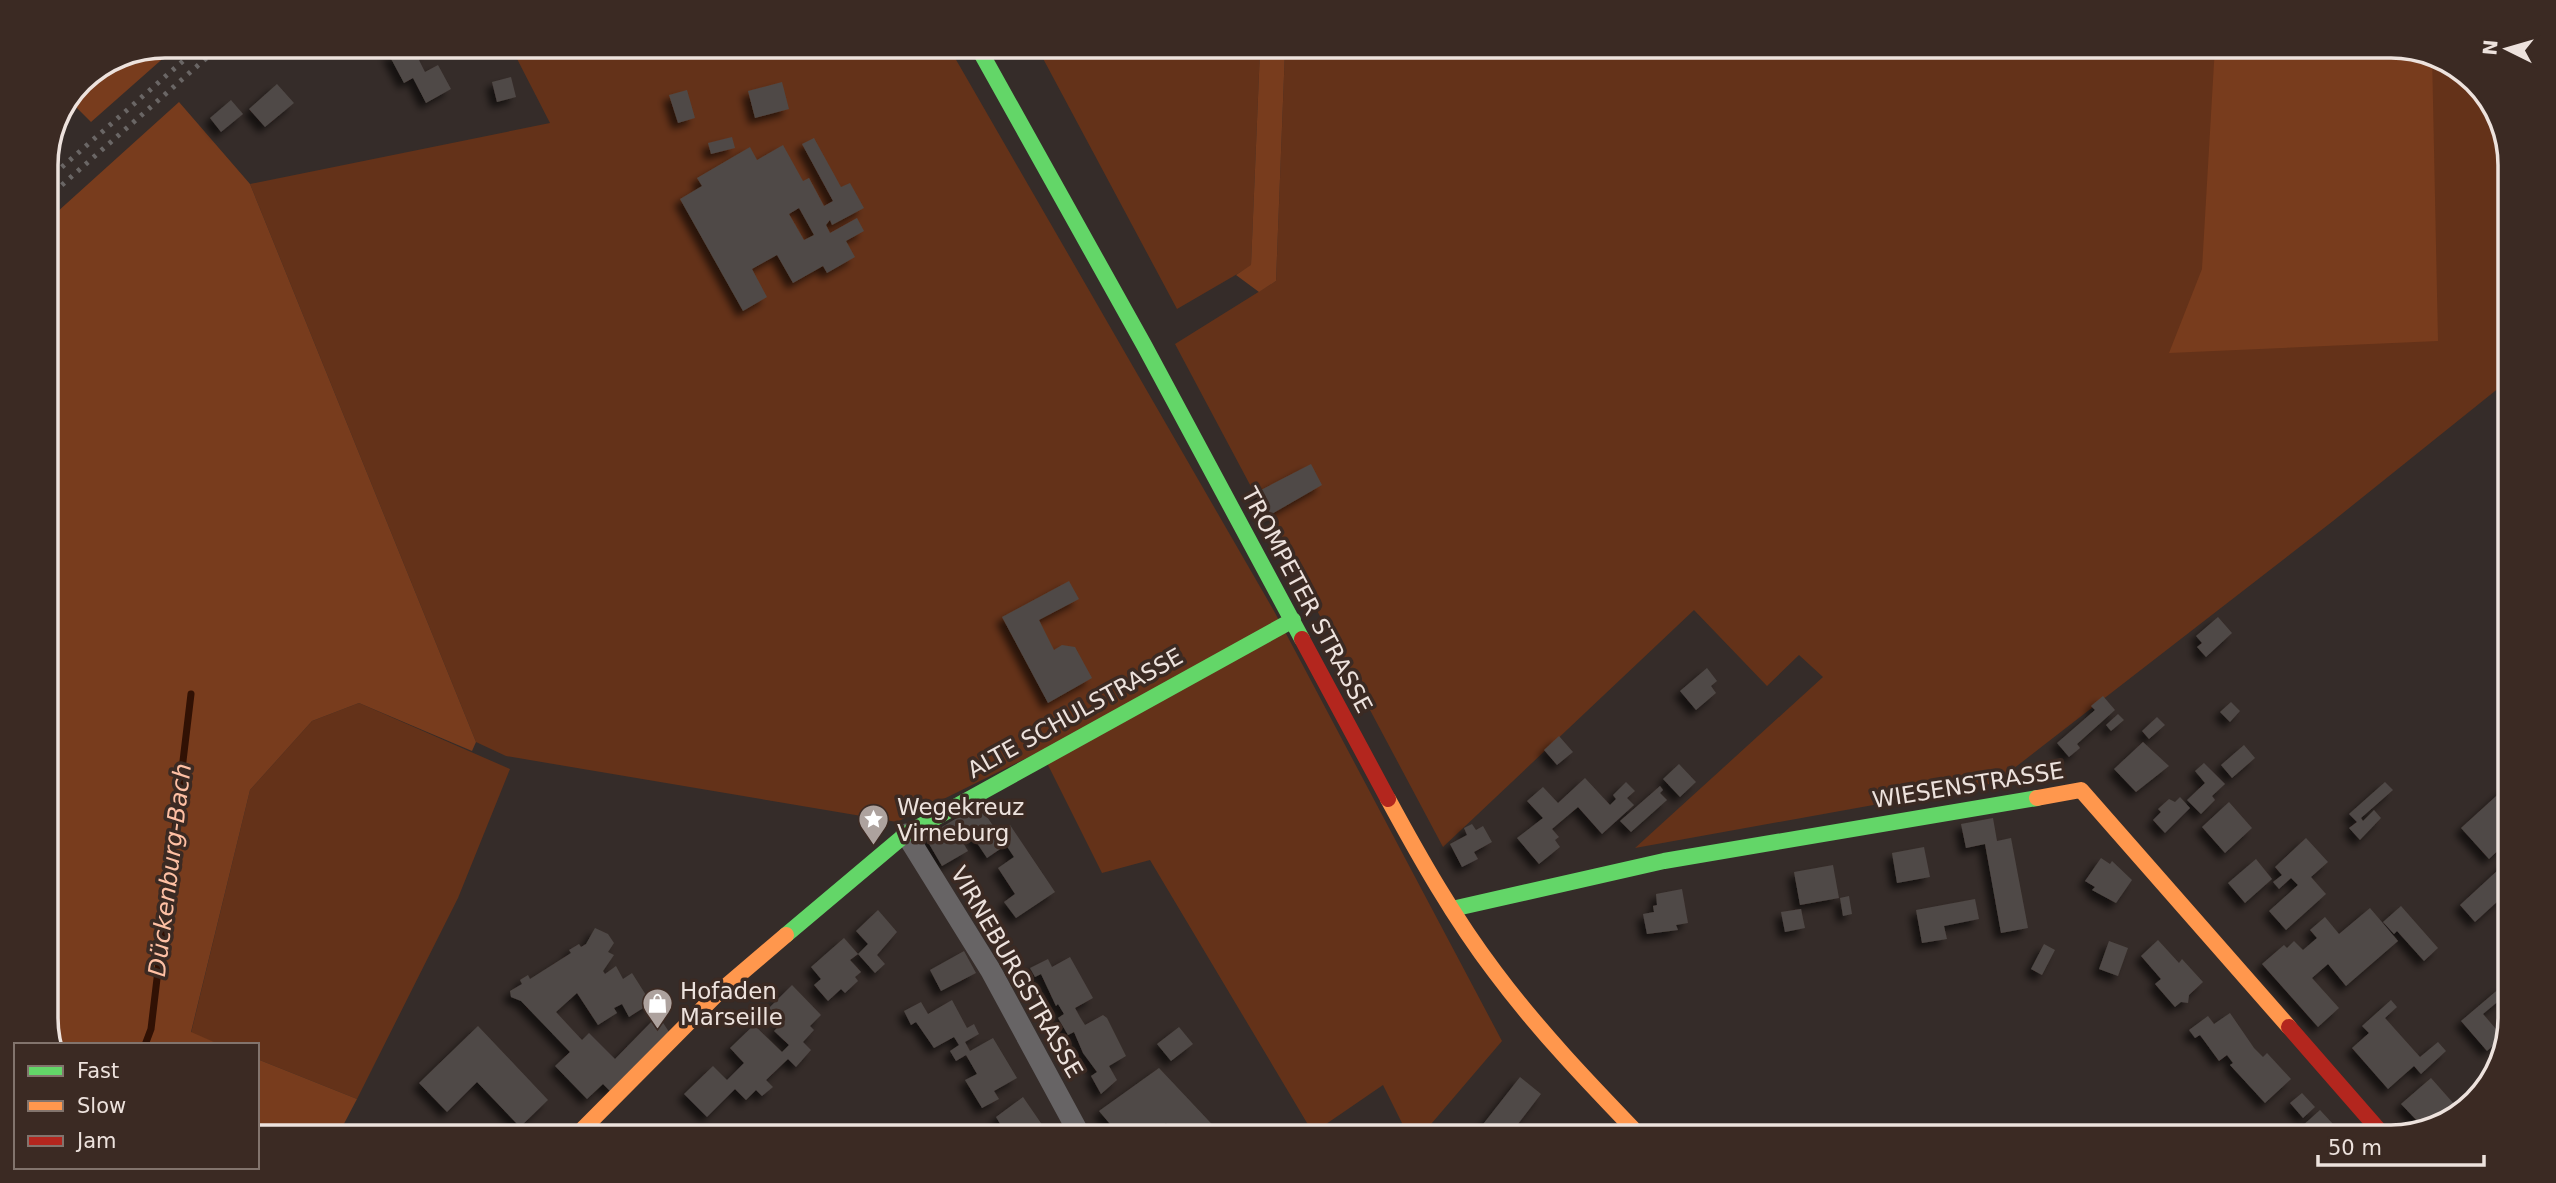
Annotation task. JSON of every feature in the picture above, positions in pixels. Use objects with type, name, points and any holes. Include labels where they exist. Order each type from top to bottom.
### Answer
[{"type":"street","name":"TROMPETER STRASSE","points":[[984,58],[1293,620],[1405,830],[1452,909],[1496,974],[1560,1053],[1629,1125]]},
{"type":"street","name":"ALTE SCHULSTRASSE","points":[[588,1125],[718,993],[906,834],[1293,620]]},
{"type":"street","name":"WIESENSTRASSE","points":[[1452,909],[1664,861],[2081,790],[2374,1125]]},
{"type":"street","name":"VIRNEBURGSTRASSE","points":[[906,834],[991,971],[1074,1125]]},
{"type":"shaded area","points":[[163,58],[91,122],[76,107],[94,84],[130,63]]},
{"type":"shaded area","points":[[517,58],[955,58],[1274,611],[1502,1041],[1430,1125],[1403,1125],[1383,1085],[1325,1125],[1308,1125],[1150,860],[1102,873],[1041,751],[897,822],[506,756],[476,742],[250,184],[550,123]]},
{"type":"shaded area","points":[[1043,58],[1260,58],[1251,266],[1177,309]]},
{"type":"shaded area","points":[[1260,58],[1285,58],[1276,281],[1259,292],[1236,275],[1251,265]]},
{"type":"shaded area","points":[[1285,58],[2392,58],[2432,66],[2445,72],[2467,89],[2484,111],[2496,144],[2498,389],[2333,521],[1995,783],[1635,848],[1823,677],[1799,655],[1767,686],[1694,610],[1443,847],[1175,344],[1276,281]]},
{"type":"shaded area","points":[[2214,58],[2392,58],[2432,66],[2438,341],[2169,353],[2202,269]]},
{"type":"shaded area","points":[[179,102],[250,184],[476,742],[472,751],[359,703],[312,721],[250,790],[191,1032],[216,1043],[61,1043],[60,1039],[58,211]]},
{"type":"shaded area","points":[[359,703],[510,769],[458,898],[357,1099],[259,1060],[259,1043],[216,1043],[191,1033],[250,790],[312,721]]},
{"type":"shaded area","points":[[259,1060],[357,1099],[343,1125],[259,1125]]},
{"type":"building","points":[[391,58],[421,58],[419,60],[425,72],[438,65],[451,89],[426,103],[413,78],[404,83]]},
{"type":"building","points":[[511,77],[516,97],[497,102],[492,82]]},
{"type":"building","points":[[782,82],[789,109],[755,118],[748,91]]},
{"type":"building","points":[[277,84],[294,103],[265,127],[249,109]]},
{"type":"building","points":[[687,90],[695,118],[678,123],[669,95]]},
{"type":"building","points":[[231,100],[243,114],[221,132],[210,118]]},
{"type":"building","points":[[732,137],[735,148],[711,154],[708,143]]},
{"type":"building","points":[[814,138],[841,187],[850,183],[864,208],[832,225],[830,220],[826,225],[830,233],[857,218],[864,231],[846,241],[855,257],[827,273],[823,266],[793,283],[777,255],[752,269],[767,297],[743,311],[680,199],[702,186],[697,178],[750,147],[757,160],[783,145],[803,181],[809,178],[824,206],[833,201],[802,144]],"holes":[[[799,208],[814,235],[804,240],[789,214]]]},
{"type":"building","points":[[1311,464],[1322,485],[1270,515],[1257,492]]},
{"type":"building","points":[[1069,581],[1079,599],[1039,620],[1054,650],[1062,645],[1075,647],[1092,678],[1048,703],[1002,617]]},
{"type":"building","points":[[2218,617],[2232,633],[2206,657],[2197,647],[2202,643],[2196,636]]},
{"type":"building","points":[[1707,668],[1717,681],[1711,686],[1716,693],[1696,710],[1680,691]]},
{"type":"building","points":[[2103,696],[2115,710],[2077,744],[2080,748],[2069,757],[2057,743],[2095,710],[2091,706]]},
{"type":"building","points":[[2231,702],[2240,711],[2230,722],[2220,712]]},
{"type":"building","points":[[2118,714],[2124,720],[2111,731],[2106,725]]},
{"type":"building","points":[[2157,717],[2165,725],[2149,739],[2142,731]]},
{"type":"building","points":[[1559,736],[1573,752],[1557,765],[1544,750]]},
{"type":"building","points":[[2143,742],[2169,766],[2136,792],[2114,769]]},
{"type":"building","points":[[2244,745],[2255,758],[2232,778],[2221,765]]},
{"type":"building","points":[[2204,763],[2225,784],[2212,796],[2215,800],[2201,814],[2187,800],[2205,783],[2195,771]]},
{"type":"building","points":[[1679,764],[1696,782],[1680,797],[1663,779]]},
{"type":"building","points":[[1585,778],[1610,805],[1616,799],[1613,795],[1626,782],[1635,791],[1627,798],[1634,805],[1602,834],[1578,807],[1552,829],[1559,837],[1555,840],[1560,847],[1539,864],[1517,838],[1543,818],[1527,801],[1543,787],[1558,803]]},
{"type":"building","points":[[2385,782],[2393,790],[2361,818],[2363,821],[2374,810],[2381,818],[2360,840],[2349,828],[2357,822],[2349,814]]},
{"type":"building","points":[[1660,786],[1663,790],[1660,793],[1667,800],[1631,832],[1620,821]]},
{"type":"building","points":[[2498,794],[2498,850],[2489,859],[2461,828]]},
{"type":"building","points":[[2180,797],[2190,808],[2165,833],[2153,820],[2161,812],[2158,809],[2169,799],[2175,802]]},
{"type":"building","points":[[2229,802],[2252,828],[2225,853],[2202,827]]},
{"type":"building","points":[[979,805],[998,833],[1010,825],[1055,892],[1016,918],[1004,902],[1015,894],[998,868],[1014,857],[1006,845],[987,858],[967,828],[957,833],[968,851],[942,866],[925,837]]},
{"type":"building","points":[[1993,818],[1997,841],[2011,838],[2028,928],[2001,933],[1985,844],[1966,848],[1961,824]]},
{"type":"building","points":[[1472,824],[1476,830],[1483,826],[1492,842],[1474,852],[1478,859],[1462,867],[1450,844],[1467,835],[1464,828]]},
{"type":"building","points":[[2306,838],[2328,862],[2311,877],[2326,894],[2286,930],[2269,911],[2298,885],[2291,878],[2279,889],[2273,882],[2282,875],[2275,867]]},
{"type":"building","points":[[1924,847],[1930,877],[1897,883],[1892,853]]},
{"type":"building","points":[[2101,858],[2110,864],[2112,861],[2132,880],[2116,903],[2092,890],[2095,887],[2085,881]]},
{"type":"building","points":[[2256,859],[2272,879],[2245,903],[2228,883]]},
{"type":"building","points":[[1833,865],[1839,898],[1800,905],[1794,872]]},
{"type":"building","points":[[2498,870],[2498,901],[2475,922],[2460,905]]},
{"type":"building","points":[[1682,889],[1688,923],[1676,925],[1678,930],[1647,934],[1643,914],[1654,912],[1653,906],[1657,905],[1656,894]]},
{"type":"building","points":[[1849,896],[1852,914],[1843,916],[1840,898]]},
{"type":"building","points":[[1975,899],[1979,919],[1944,926],[1947,939],[1922,943],[1916,910]]},
{"type":"building","points":[[2401,906],[2438,948],[2424,961],[2397,931],[2394,934],[2383,922]]},
{"type":"building","points":[[2370,908],[2398,941],[2346,986],[2328,964],[2312,978],[2339,1008],[2318,1027],[2262,964],[2284,945],[2287,948],[2294,941],[2303,950],[2317,938],[2310,930],[2325,917],[2339,934]]},
{"type":"building","points":[[1801,909],[1805,928],[1785,932],[1781,912]]},
{"type":"building","points":[[878,910],[897,932],[877,955],[885,964],[875,973],[858,954],[868,944],[856,931]]},
{"type":"building","points":[[595,928],[608,934],[614,943],[608,952],[614,955],[603,971],[605,974],[616,966],[623,979],[632,973],[651,1003],[629,1017],[622,1004],[614,1008],[617,1013],[598,1025],[577,993],[556,1012],[582,1040],[589,1033],[615,1059],[658,1015],[669,1032],[610,1091],[603,1084],[587,1099],[555,1066],[570,1052],[521,1001],[511,997],[510,991],[522,984],[520,980],[528,975],[530,979],[571,953],[569,950],[579,944],[581,947],[586,944]]},
{"type":"building","points":[[844,938],[858,954],[850,960],[861,972],[855,977],[858,981],[845,993],[841,989],[828,1001],[814,985],[821,979],[811,967]]},
{"type":"building","points":[[2158,940],[2179,963],[2182,959],[2203,982],[2189,995],[2188,1003],[2181,1002],[2175,1007],[2155,984],[2161,979],[2141,956]]},
{"type":"building","points":[[2109,941],[2128,948],[2118,976],[2099,969]]},
{"type":"building","points":[[2044,944],[2055,950],[2042,975],[2031,969]]},
{"type":"building","points":[[964,951],[976,973],[941,991],[930,970]]},
{"type":"building","points":[[1070,957],[1093,998],[1075,1008],[1080,1017],[1085,1025],[1103,1015],[1107,1018],[1126,1056],[1109,1066],[1117,1080],[1101,1094],[1091,1076],[1097,1072],[1083,1053],[1074,1032],[1068,1035],[1058,1018],[1064,1014],[1058,1004],[1056,1006],[1041,974],[1035,977],[1030,968],[1048,959],[1052,967]]},
{"type":"building","points":[[792,985],[821,1015],[810,1026],[814,1030],[803,1042],[811,1050],[796,1067],[788,1059],[766,1080],[773,1087],[762,1096],[756,1090],[746,1100],[735,1089],[707,1117],[684,1094],[713,1066],[727,1080],[744,1063],[730,1048],[754,1025],[782,1052],[789,1045],[774,1031],[783,1022],[769,1008]]},
{"type":"building","points":[[2498,990],[2498,1002],[2483,1014],[2497,1030],[2494,1045],[2487,1051],[2461,1021]]},
{"type":"building","points":[[952,1000],[967,1028],[974,1024],[979,1034],[965,1042],[970,1051],[993,1038],[1017,1078],[994,1091],[999,1099],[982,1108],[965,1080],[977,1074],[966,1055],[956,1061],[950,1051],[959,1045],[954,1037],[934,1048],[916,1022],[911,1025],[904,1011],[921,1002],[928,1014]]},
{"type":"building","points":[[2391,1000],[2397,1007],[2385,1018],[2420,1057],[2438,1042],[2446,1051],[2421,1074],[2414,1066],[2388,1089],[2352,1048],[2369,1033],[2362,1026]]},
{"type":"building","points":[[2230,1013],[2254,1048],[2263,1057],[2267,1053],[2291,1079],[2265,1103],[2230,1065],[2233,1063],[2227,1055],[2219,1061],[2200,1035],[2195,1038],[2189,1030],[2208,1016],[2214,1024]]},
{"type":"building","points":[[478,1026],[548,1100],[522,1125],[518,1125],[477,1082],[447,1112],[419,1083]]},
{"type":"building","points":[[1179,1027],[1193,1044],[1171,1061],[1157,1044]]},
{"type":"building","points":[[1159,1068],[1213,1125],[1109,1125],[1099,1111]]},
{"type":"building","points":[[1520,1077],[1541,1094],[1517,1125],[1482,1125]]},
{"type":"building","points":[[2431,1078],[2454,1104],[2418,1122],[2401,1104]]},
{"type":"building","points":[[2302,1093],[2315,1107],[2303,1118],[2290,1103]]},
{"type":"building","points":[[1023,1097],[1042,1125],[1001,1125],[996,1117]]},
{"type":"building","points":[[2320,1110],[2334,1125],[2303,1125]]},
{"type":"waterway","name":"Dückenburg-Bach","points":[[146,1043],[151,1029],[191,694]]},
{"type":"railway","points":[[58,170],[186,58]]},
{"type":"railway","points":[[58,188],[206,58]]},
{"type":"traffic: fast","points":[[984,58],[1144,345],[1302,639]]},
{"type":"traffic: fast","points":[[786,935],[906,834],[1293,620]]},
{"type":"traffic: fast","points":[[1452,909],[1664,861],[2037,798]]},
{"type":"traffic: slow","points":[[2037,798],[2081,790],[2289,1027]]},
{"type":"traffic: slow","points":[[1388,799],[1438,887],[1495,972],[1547,1036],[1630,1125]]},
{"type":"traffic: slow","points":[[587,1125],[718,993],[786,935]]},
{"type":"traffic: jam","points":[[1302,639],[1388,799]]},
{"type":"traffic: jam","points":[[2289,1027],[2375,1125]]},
{"type":"place","name":"Wegekreuz Virneburg","points":[[874,847]]},
{"type":"place","name":"Hofaden Marseille","points":[[657,1031]]}]
